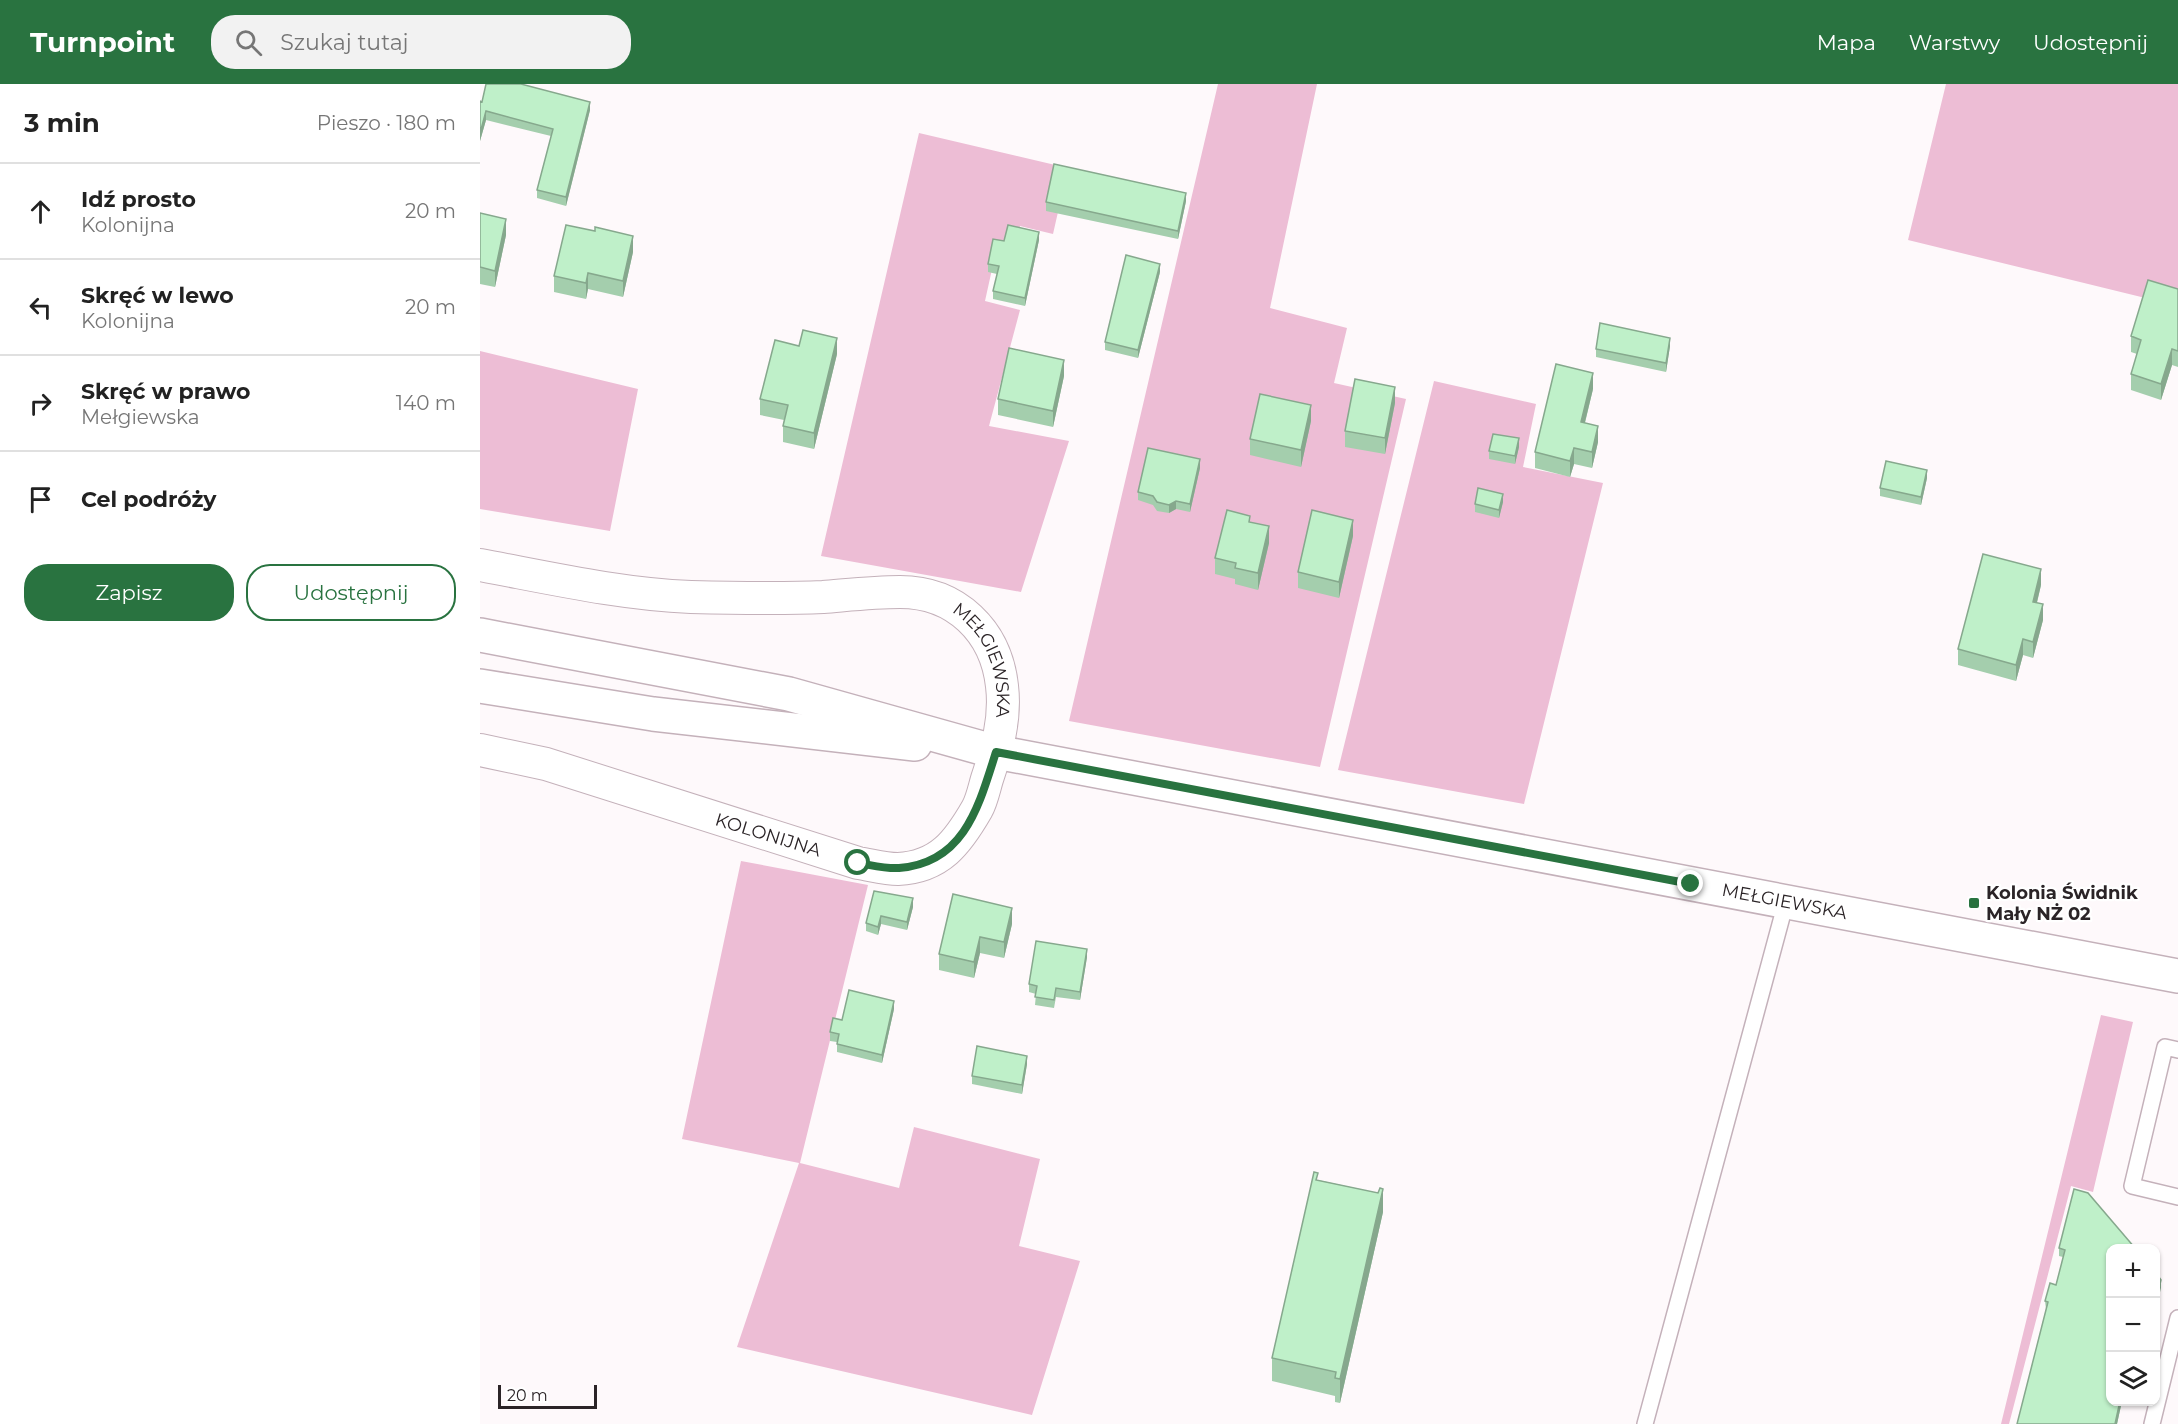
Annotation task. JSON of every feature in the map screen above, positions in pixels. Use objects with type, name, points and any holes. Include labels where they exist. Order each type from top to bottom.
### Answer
[{"type":"main road","points":[[480,635],[789,694],[996,752]]},
{"type":"main road","points":[[480,686],[653,714],[996,752]]},
{"type":"main road","name":"MEŁGIEWSKA","points":[[996,752],[2178,976]]},
{"type":"street","name":"MEŁGIEWSKA","points":[[480,565],[592,585],[688,597],[788,598],[900,592],[939,598],[964,612],[980,628],[994,651],[1001,676],[1004,701],[1003,719],[996,752]]},
{"type":"street","name":"KOLONIJNA","points":[[480,750],[546,764],[858,863],[898,869],[929,862],[951,849],[979,805],[996,752]]},
{"type":"lane","points":[[1645,1424],[1786,902]]},
{"type":"lane","points":[[2178,1050],[2165,1047],[2132,1186],[2178,1197]]},
{"type":"lane","points":[[2151,1424],[2178,1318]]},
{"type":"shaded area","points":[[1218,84],[1317,84],[1270,308],[1347,328],[1334,383],[1406,399],[1320,767],[1069,721]]},
{"type":"shaded area","points":[[1946,84],[2178,84],[2178,306],[1908,240]]},
{"type":"shaded area","points":[[919,133],[1068,168],[1053,234],[1020,226],[1016,245],[998,242],[985,301],[1020,310],[989,426],[1069,441],[1021,592],[821,556]]},
{"type":"shaded area","points":[[480,351],[638,389],[610,531],[480,509]]},
{"type":"shaded area","points":[[1434,381],[1536,404],[1523,467],[1603,483],[1524,804],[1338,770]]},
{"type":"shaded area","points":[[741,861],[868,885],[800,1163],[899,1188],[914,1127],[1040,1159],[1019,1246],[1080,1261],[1032,1415],[737,1347],[799,1163],[682,1139]]},
{"type":"shaded area","points":[[2101,1015],[2133,1022],[2093,1192],[2071,1186],[2009,1424],[2001,1424]]},
{"type":"building","points":[[486,84],[521,84],[590,102],[566,197],[537,190],[553,129],[486,111],[480,133],[480,101],[482,102]]},
{"type":"building","points":[[1054,164],[1186,193],[1178,231],[1046,202]]},
{"type":"building","points":[[480,213],[506,219],[495,271],[480,267]]},
{"type":"building","points":[[566,225],[595,231],[595,227],[633,236],[623,281],[588,273],[586,283],[554,276]]},
{"type":"building","points":[[1008,225],[1039,232],[1025,298],[993,291],[999,266],[988,264],[993,239],[1004,241]]},
{"type":"building","points":[[1126,255],[1160,264],[1138,350],[1105,342]]},
{"type":"building","points":[[2148,280],[2178,289],[2178,351],[2172,349],[2161,384],[2131,374],[2141,340],[2131,336]]},
{"type":"building","points":[[1600,323],[1670,338],[1666,363],[1596,349]]},
{"type":"building","points":[[803,330],[837,338],[814,433],[783,426],[788,405],[760,399],[775,340],[799,346]]},
{"type":"building","points":[[1009,348],[1064,360],[1053,411],[998,399]]},
{"type":"building","points":[[1556,364],[1593,373],[1581,422],[1598,426],[1592,452],[1574,448],[1570,461],[1535,452]]},
{"type":"building","points":[[1355,379],[1395,387],[1385,438],[1345,431]]},
{"type":"building","points":[[1260,394],[1311,405],[1301,450],[1250,439]]},
{"type":"building","points":[[1493,434],[1519,438],[1515,456],[1489,451]]},
{"type":"building","points":[[1148,448],[1200,459],[1190,504],[1176,501],[1169,505],[1157,502],[1153,496],[1138,492]]},
{"type":"building","points":[[1886,461],[1927,470],[1921,497],[1880,488]]},
{"type":"building","points":[[1478,488],[1503,494],[1499,510],[1475,504]]},
{"type":"building","points":[[1227,510],[1250,516],[1249,522],[1269,526],[1258,573],[1235,568],[1236,563],[1215,558]]},
{"type":"building","points":[[1312,510],[1353,520],[1339,582],[1298,572]]},
{"type":"building","points":[[1983,554],[2041,569],[2033,602],[2043,604],[2033,642],[2023,639],[2016,665],[1958,649]]},
{"type":"building","points":[[874,891],[913,898],[907,922],[881,916],[878,927],[866,923]]},
{"type":"building","points":[[953,894],[1012,908],[1004,942],[980,937],[974,962],[939,954]]},
{"type":"building","points":[[1036,941],[1087,949],[1080,992],[1056,988],[1054,1000],[1035,997],[1037,986],[1029,984]]},
{"type":"building","points":[[849,990],[894,1001],[882,1055],[837,1044],[839,1034],[830,1032],[833,1018],[842,1020]]},
{"type":"building","points":[[977,1046],[1027,1056],[1022,1085],[972,1076]]},
{"type":"building","points":[[1314,1172],[1318,1173],[1316,1180],[1378,1193],[1380,1188],[1383,1189],[1340,1379],[1335,1378],[1336,1372],[1272,1358]]},
{"type":"building","points":[[2074,1189],[2088,1193],[2132,1244],[2106,1244],[2106,1406],[2119,1406],[2115,1424],[2017,1424],[2048,1302],[2045,1301],[2050,1283],[2056,1285],[2065,1250],[2059,1248]]},
{"type":"place","name":"Kolonia Świdnik Mały NŻ 02","points":[[1974,903]]},
{"type":"route","points":[[858,863],[898,869],[929,862],[951,849],[979,805],[996,752],[1691,884]]}]
